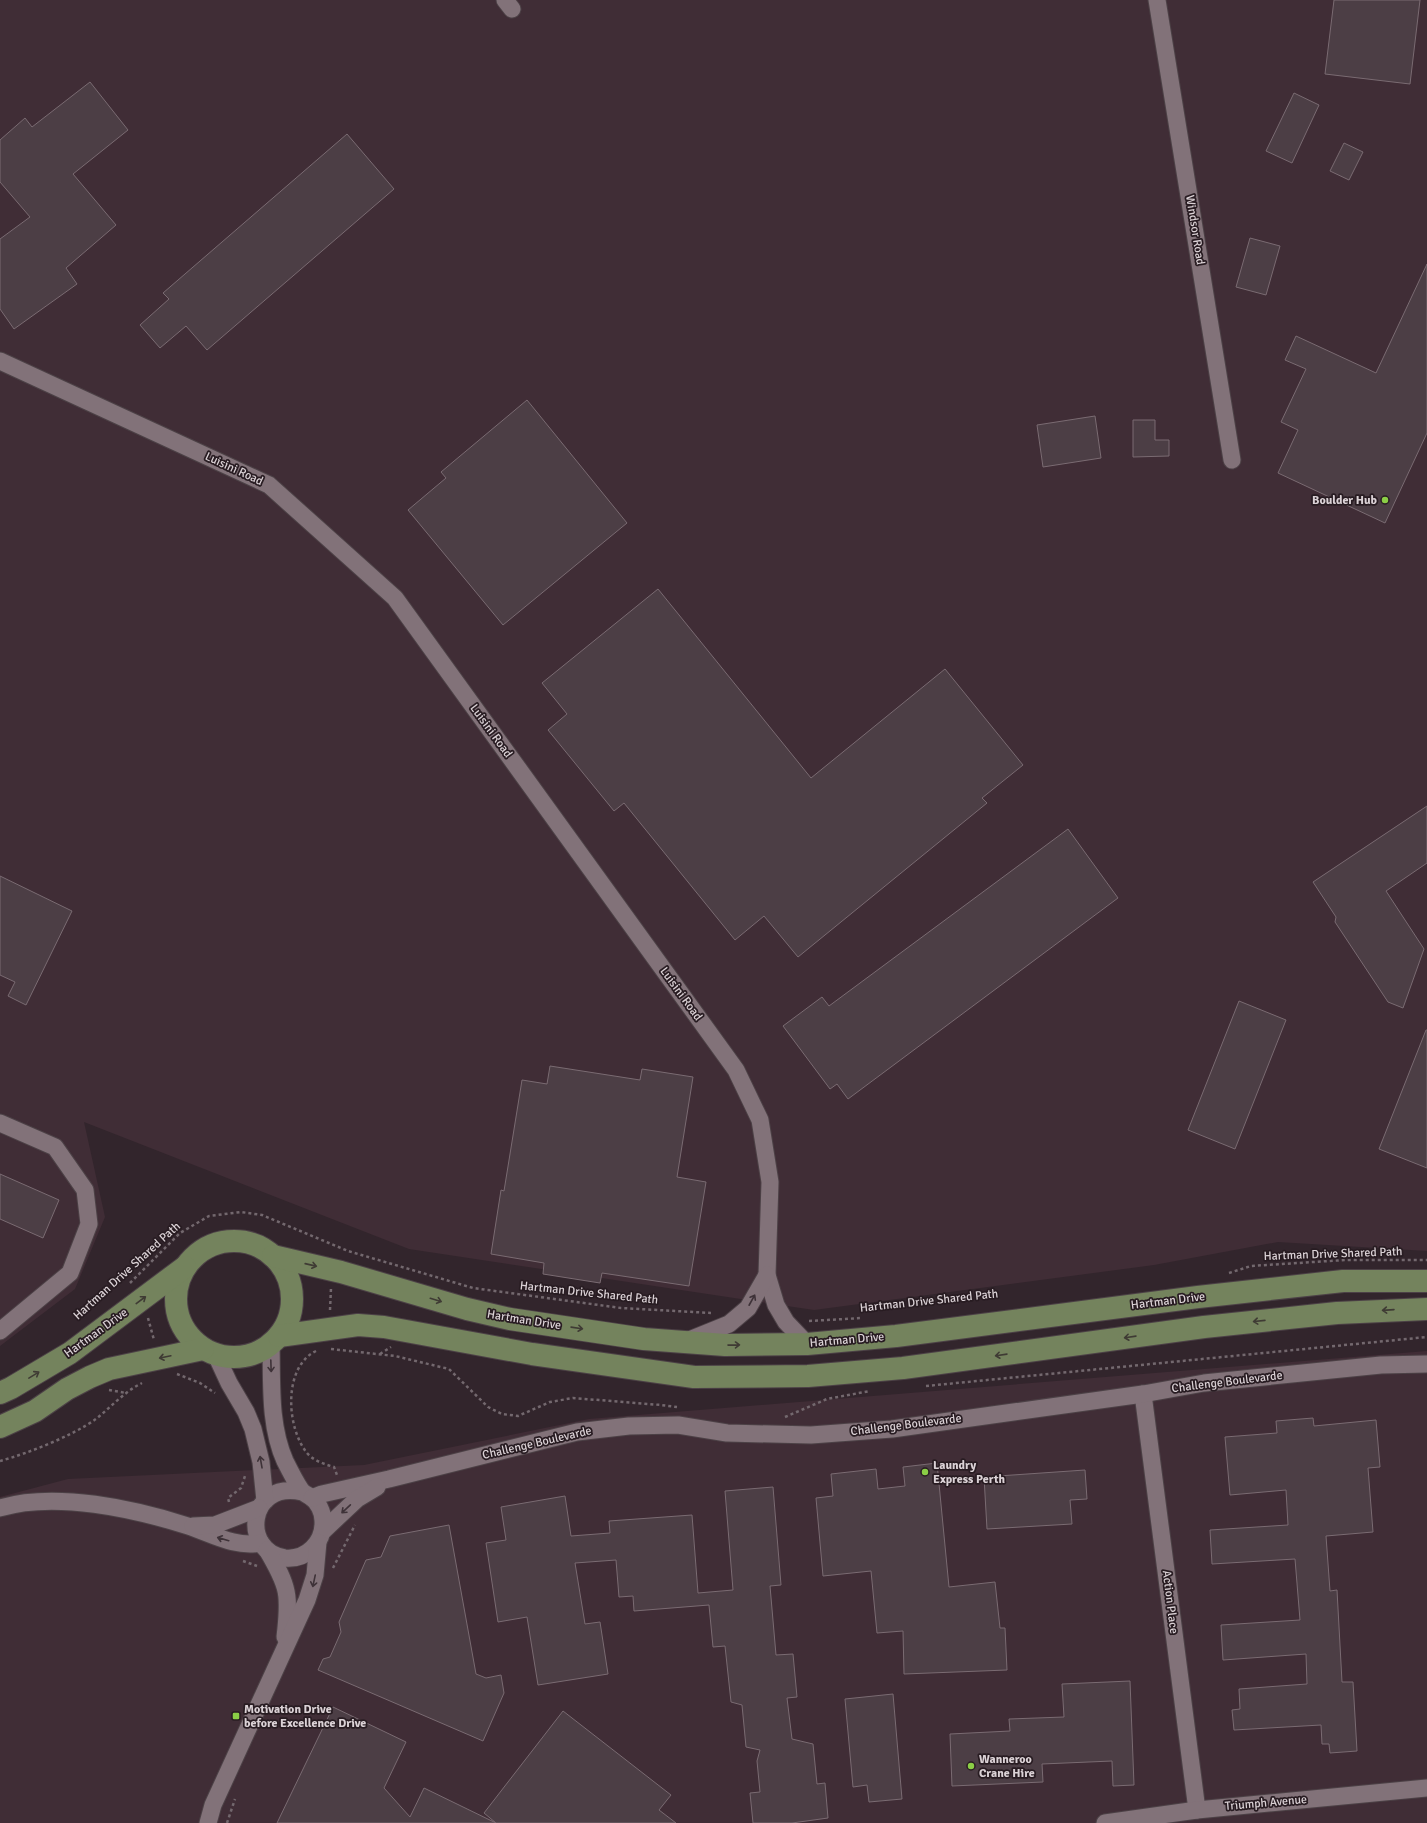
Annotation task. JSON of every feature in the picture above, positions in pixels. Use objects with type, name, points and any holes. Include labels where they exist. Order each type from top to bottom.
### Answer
[{"type":"main road","points":[[209,1352],[189,1337],[179,1320],[175,1302],[178,1283],[186,1266],[196,1255],[207,1248],[220,1243],[234,1241],[255,1246],[273,1256],[282,1267],[289,1281],[291,1310],[286,1324],[275,1340]]},
{"type":"main road","name":"Hartman Drive","points":[[273,1256],[338,1271],[467,1309],[510,1319],[644,1339],[725,1345],[807,1344],[896,1336],[1198,1297],[1343,1281],[1427,1280]]},
{"type":"main road","name":"Hartman Drive","points":[[0,1393],[70,1353],[133,1289],[186,1266]]},
{"type":"main road","points":[[0,1427],[35,1411],[67,1389],[109,1369],[158,1358],[209,1352],[235,1358],[254,1354],[275,1340],[330,1327],[358,1325],[384,1327],[532,1354],[694,1377],[808,1376],[903,1368],[1204,1327],[1337,1313],[1427,1309]]},
{"type":"street","name":"Windsor Road","points":[[1157,0],[1232,460]]},
{"type":"street","name":"Luisini Road","points":[[0,361],[269,484],[395,598],[736,1070],[760,1120],[769,1174],[767,1275],[776,1305],[784,1319],[807,1344]]},
{"type":"street","points":[[0,1123],[55,1147],[85,1190],[89,1224],[70,1274],[0,1331]]},
{"type":"street","name":"Luisini Road","points":[[685,1342],[729,1324],[748,1308],[767,1275]]},
{"type":"street","points":[[208,1823],[213,1805],[312,1589],[321,1536],[322,1513],[307,1495],[285,1460],[276,1432],[275,1340]]},
{"type":"street","points":[[209,1352],[246,1412],[253,1429],[261,1462],[262,1505],[256,1526],[264,1546],[284,1579],[288,1595],[288,1609],[283,1652]]},
{"type":"street","name":"Challenge Boulevarde","points":[[307,1495],[322,1494],[389,1479],[577,1432],[629,1426],[678,1425],[728,1433],[811,1435],[892,1429],[1204,1384],[1381,1365],[1427,1364]]},
{"type":"street","name":"Action Place","points":[[1142,1394],[1197,1810]]},
{"type":"street","name":"Challenge Boulevarde","points":[[321,1536],[357,1499],[389,1479]]},
{"type":"street","points":[[187,1526],[215,1525],[262,1505],[272,1494],[282,1490],[292,1490],[307,1495]]},
{"type":"street","points":[[0,1508],[9,1505],[63,1501],[115,1507],[187,1526],[241,1544],[264,1546],[275,1555],[294,1558],[312,1550],[321,1536]]},
{"type":"street","name":"Triumph Avenue","points":[[1105,1823],[1197,1810],[1427,1788]]},
{"type":"path","name":"Hartman Drive Shared Path","points":[[133,1289],[180,1233],[209,1216],[241,1212],[262,1215],[348,1251],[473,1288],[621,1308],[719,1314]]},
{"type":"path","points":[[331,1349],[330,1327],[332,1282],[348,1251]]},
{"type":"path","name":"Hartman Drive Shared Path","points":[[1223,1275],[1259,1266],[1345,1260],[1427,1260]]},
{"type":"path","points":[[133,1289],[147,1313],[158,1358]]},
{"type":"path","name":"Hartman Drive Shared Path","points":[[784,1319],[815,1322],[863,1318]]},
{"type":"shaded area","points":[[0,0],[1427,0],[1427,1251],[1278,1242],[1154,1265],[814,1310],[409,1249],[84,1122],[105,1217],[75,1289],[0,1346]]},
{"type":"shaded area","points":[[1427,1351],[1427,1823],[0,1823],[0,1497],[68,1479],[364,1465],[589,1419]]},
{"type":"building","points":[[1334,0],[1420,0],[1410,84],[1325,74]]},
{"type":"building","points":[[90,82],[128,130],[73,174],[116,225],[66,268],[77,284],[14,329],[0,309],[0,239],[30,217],[0,182],[0,140],[25,118],[32,127]]},
{"type":"building","points":[[1294,93],[1319,105],[1292,163],[1266,151]]},
{"type":"building","points":[[347,134],[394,189],[207,350],[186,326],[160,348],[140,325],[169,299],[163,293]]},
{"type":"building","points":[[1344,143],[1363,152],[1349,180],[1330,171]]},
{"type":"building","points":[[1250,238],[1280,246],[1266,295],[1236,287]]},
{"type":"building","points":[[1427,264],[1427,433],[1385,523],[1278,473],[1298,430],[1281,422],[1306,369],[1285,360],[1296,336],[1376,373]]},
{"type":"building","points":[[527,400],[627,523],[503,625],[408,510],[446,478],[441,472]]},
{"type":"building","points":[[1095,416],[1101,458],[1043,467],[1037,425]]},
{"type":"building","points":[[1133,420],[1155,420],[1155,440],[1169,440],[1169,456],[1133,457]]},
{"type":"building","points":[[658,589],[811,778],[945,669],[1023,765],[982,798],[987,803],[798,957],[764,916],[735,940],[624,803],[614,811],[548,730],[567,714],[542,683]]},
{"type":"building","points":[[1427,806],[1427,863],[1386,891],[1424,949],[1403,1008],[1388,1002],[1335,922],[1336,917],[1313,882]]},
{"type":"building","points":[[1068,829],[1118,898],[848,1099],[837,1084],[830,1089],[783,1026],[822,997],[829,1006]]},
{"type":"building","points":[[0,876],[72,911],[26,1005],[8,996],[15,982],[0,975]]},
{"type":"building","points":[[1239,1001],[1286,1020],[1235,1149],[1188,1130]]},
{"type":"building","points":[[1427,1030],[1427,1168],[1379,1149]]},
{"type":"building","points":[[550,1066],[640,1080],[642,1069],[693,1077],[677,1177],[706,1182],[689,1286],[602,1273],[600,1283],[543,1274],[544,1263],[491,1254],[501,1190],[504,1191],[522,1080],[547,1084]]},
{"type":"building","points":[[0,1174],[59,1200],[43,1238],[0,1219]]},
{"type":"building","points":[[1313,1418],[1314,1426],[1376,1420],[1380,1467],[1368,1468],[1373,1532],[1326,1536],[1330,1591],[1337,1590],[1342,1682],[1353,1682],[1357,1751],[1330,1753],[1329,1744],[1322,1744],[1321,1725],[1234,1730],[1232,1710],[1240,1709],[1239,1689],[1307,1684],[1306,1654],[1223,1660],[1221,1625],[1300,1620],[1295,1559],[1212,1564],[1210,1530],[1288,1525],[1286,1490],[1230,1495],[1225,1437],[1277,1433],[1276,1421]]},
{"type":"building","points":[[937,1463],[949,1587],[995,1582],[1000,1628],[1005,1628],[1007,1670],[904,1674],[903,1631],[877,1633],[871,1571],[823,1576],[816,1498],[833,1496],[831,1474],[876,1469],[878,1489],[905,1486],[903,1467]]},
{"type":"building","points":[[1085,1470],[1087,1499],[1070,1500],[1072,1524],[987,1529],[984,1477]]},
{"type":"building","points":[[773,1487],[781,1585],[770,1586],[776,1655],[793,1654],[797,1697],[787,1698],[792,1739],[813,1744],[817,1784],[825,1783],[828,1818],[792,1823],[753,1823],[750,1793],[760,1792],[757,1761],[760,1750],[746,1747],[742,1705],[731,1702],[725,1646],[713,1647],[709,1605],[634,1611],[633,1596],[619,1597],[616,1560],[575,1563],[585,1624],[600,1622],[608,1674],[538,1685],[527,1617],[498,1622],[486,1543],[506,1540],[501,1507],[565,1496],[571,1536],[610,1533],[609,1521],[692,1515],[698,1593],[733,1590],[725,1491]]},
{"type":"building","points":[[449,1525],[476,1674],[486,1678],[501,1675],[504,1693],[483,1741],[318,1670],[323,1659],[330,1657],[341,1632],[339,1622],[366,1560],[381,1557],[390,1536]]},
{"type":"building","points":[[1130,1681],[1134,1785],[1113,1786],[1112,1761],[1042,1764],[1043,1782],[952,1786],[950,1734],[1010,1731],[1009,1719],[1064,1717],[1062,1684]]},
{"type":"building","points":[[893,1694],[902,1799],[869,1802],[867,1785],[853,1787],[845,1699]]},
{"type":"building","points":[[333,1707],[406,1742],[384,1788],[410,1817],[424,1788],[496,1823],[277,1823]]},
{"type":"building","points":[[563,1711],[671,1795],[659,1810],[676,1823],[496,1823],[484,1813]]},
{"type":"place","name":"Boulder Hub","points":[[1385,500]]},
{"type":"place","name":"Laundry Express Perth","points":[[925,1472]]},
{"type":"place","name":"Motivation Drive before Excellence Drive","points":[[236,1716]]},
{"type":"place","name":"Wanneroo Crane Hire","points":[[971,1766]]}]
